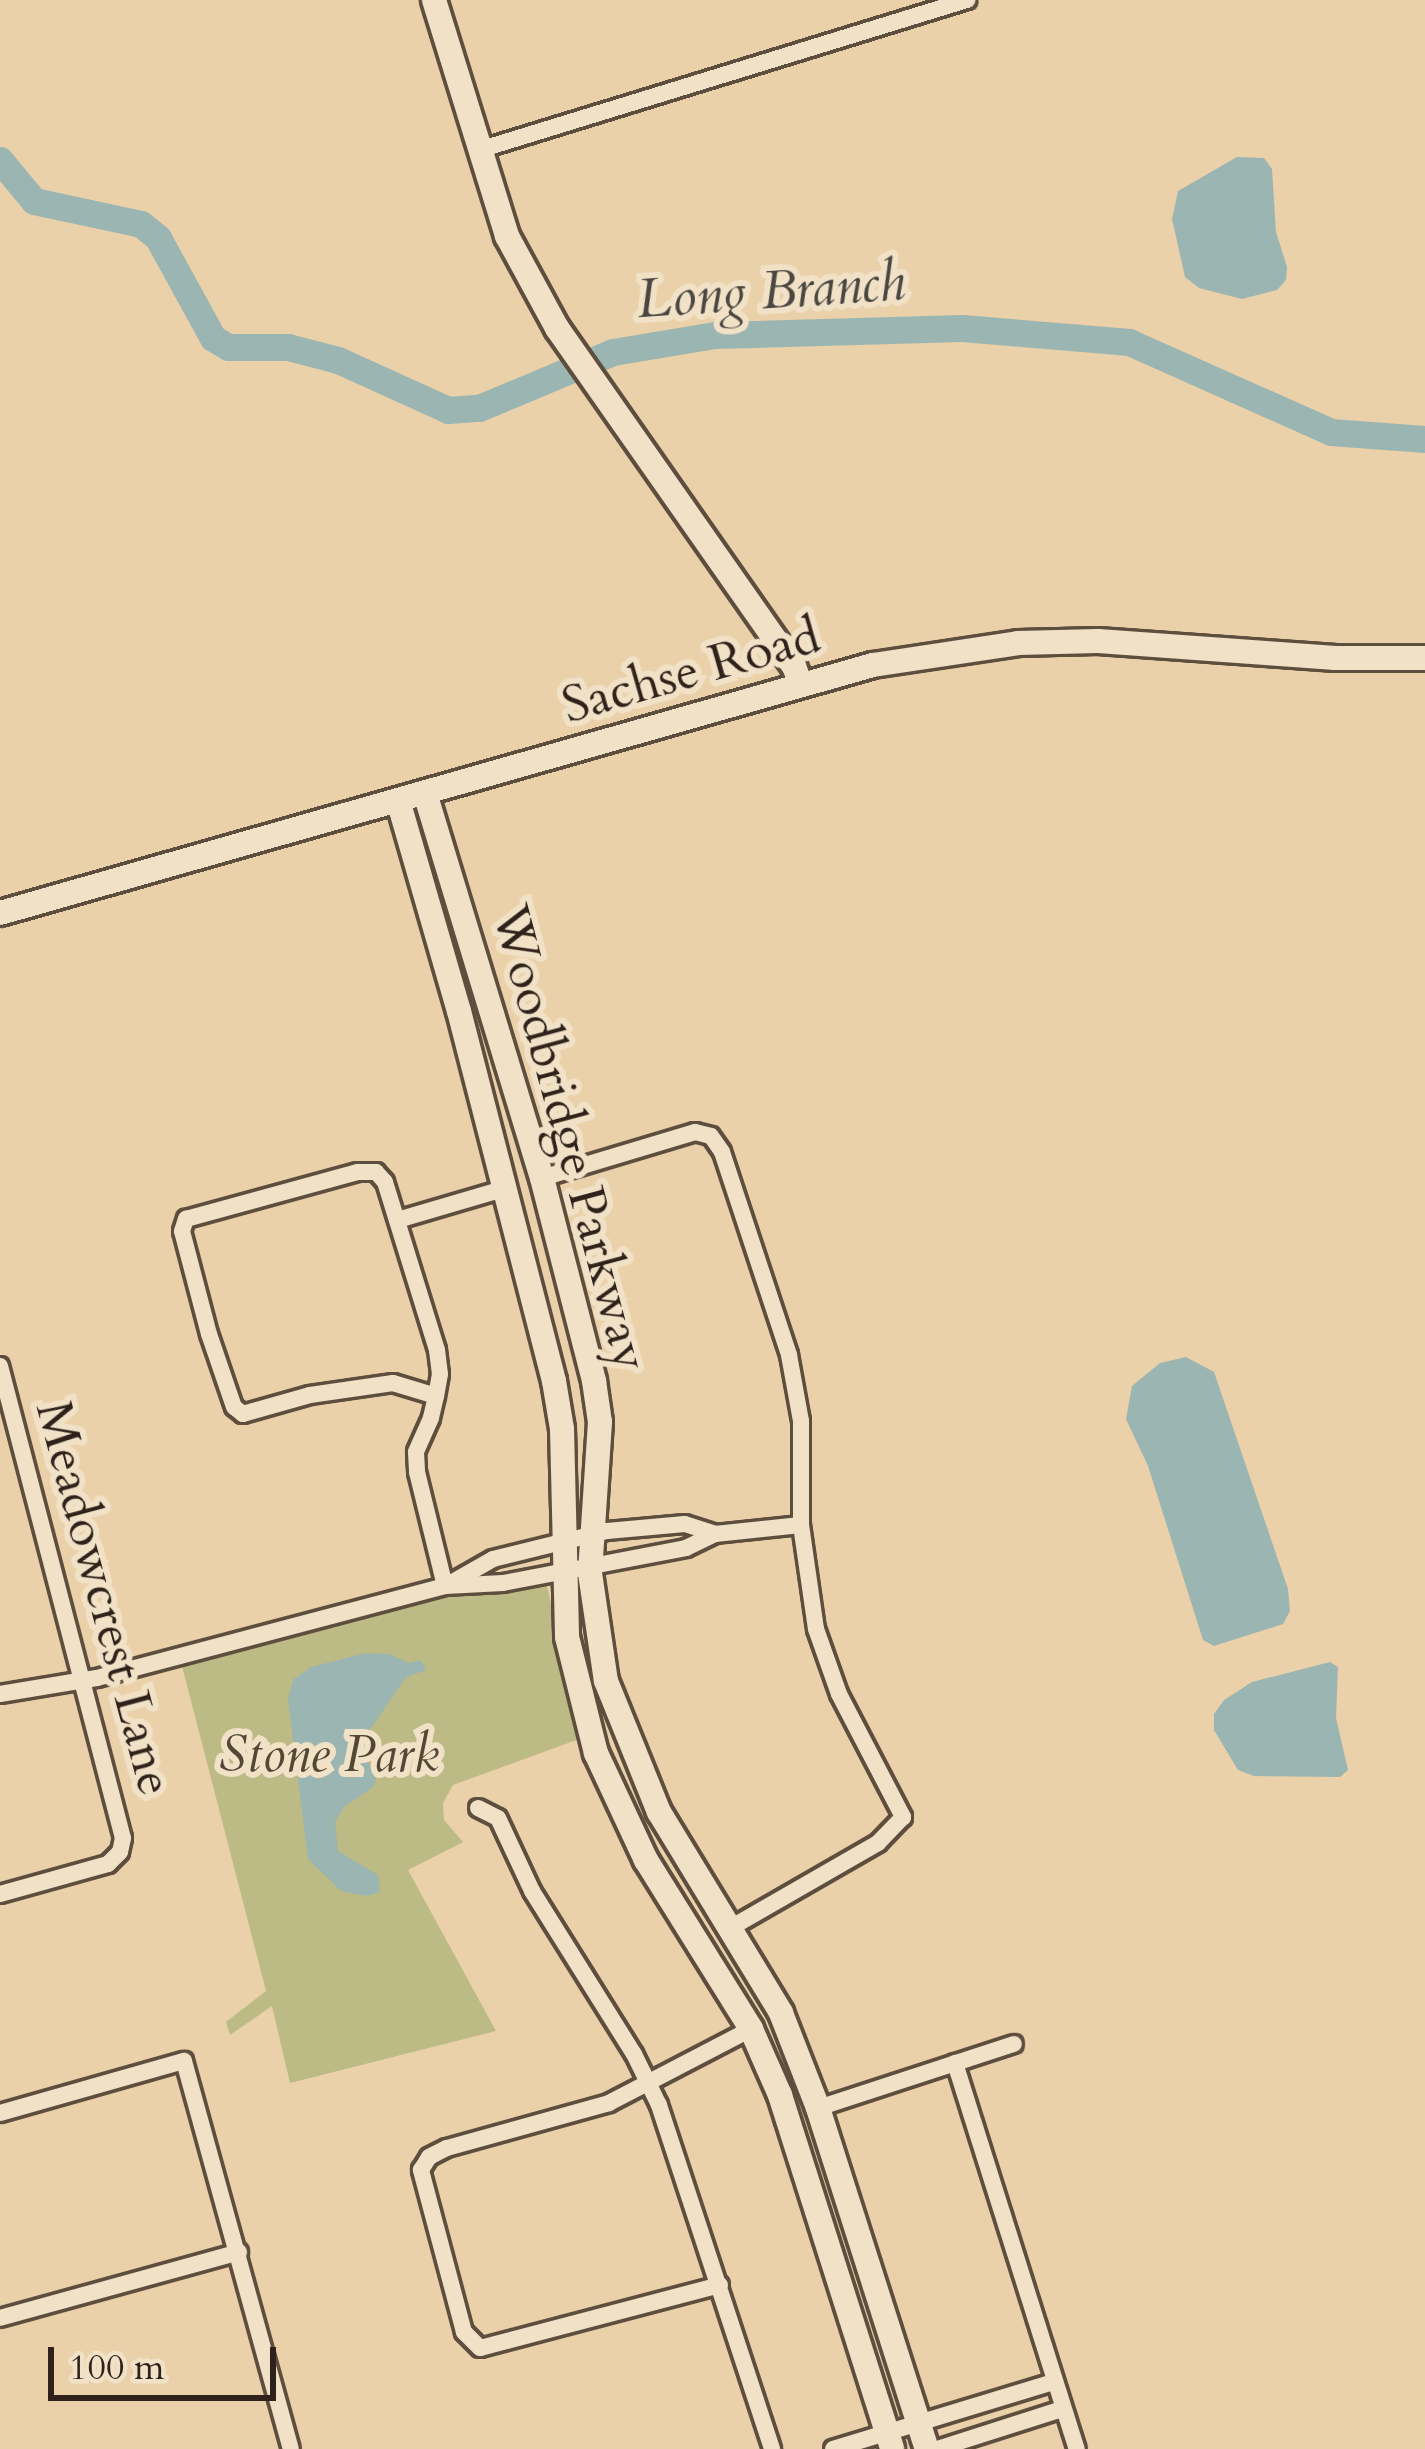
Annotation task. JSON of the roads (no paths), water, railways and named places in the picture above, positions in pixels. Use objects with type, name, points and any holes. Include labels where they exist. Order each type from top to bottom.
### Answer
[{"type":"main road","points":[[434,0],[508,236],[557,328],[794,666],[801,685]]},
{"type":"main road","name":"Sachse Road","points":[[0,913],[873,665],[1018,643],[1098,640],[1328,658],[1425,658]]},
{"type":"main road","name":"Woodbridge Parkway","points":[[425,793],[542,1178],[597,1402],[590,1563],[592,1614],[606,1681],[658,1812],[781,2013],[818,2108],[923,2437]]},
{"type":"main road","name":"Woodbridge Parkway","points":[[398,800],[506,1188],[557,1397],[567,1637],[614,1798],[751,2029],[780,2095],[890,2441]]},
{"type":"street","points":[[479,150],[967,0]]},
{"type":"street","points":[[542,1178],[695,1132],[717,1142],[796,1388],[804,1466],[801,1526],[816,1629],[828,1665],[903,1817],[878,1844],[730,1928]]},
{"type":"street","points":[[436,1396],[393,1383],[310,1395],[243,1414],[227,1390],[182,1231],[186,1219],[358,1172],[376,1172],[385,1182],[437,1349],[436,1396],[416,1452],[446,1586]]},
{"type":"street","points":[[400,1219],[506,1188]]},
{"type":"street","name":"Meadowcrest Lane","points":[[0,1366],[123,1838],[120,1852],[96,1868],[0,1894]]},
{"type":"street","points":[[446,1586],[493,1559],[592,1534],[685,1524],[715,1534]]},
{"type":"street","points":[[0,1694],[82,1681],[446,1586],[503,1583],[686,1548],[715,1534],[801,1526]]},
{"type":"street","points":[[478,1808],[498,1818],[556,1935],[647,2082],[668,2127],[772,2449]]},
{"type":"street","points":[[720,2285],[490,2348],[472,2344],[464,2332],[423,2190],[423,2163],[447,2148],[590,2110],[751,2029]]},
{"type":"street","points":[[818,2108],[1014,2044]]},
{"type":"street","points":[[0,2113],[184,2061],[239,2252],[286,2448]]},
{"type":"street","points":[[955,2063],[1077,2449]]},
{"type":"street","points":[[0,2318],[239,2252]]},
{"type":"street","points":[[833,2449],[923,2437],[1053,2382]]},
{"type":"street","points":[[937,2449],[1062,2409]]},
{"type":"water","points":[[1237,157],[1264,158],[1272,169],[1276,232],[1287,267],[1286,280],[1277,290],[1242,299],[1199,288],[1185,277],[1172,219],[1178,191]]},
{"type":"water","points":[[1186,1357],[1214,1372],[1288,1589],[1290,1611],[1283,1624],[1214,1646],[1203,1640],[1148,1466],[1126,1419],[1132,1386],[1160,1363]]},
{"type":"water","points":[[366,1653],[389,1654],[409,1663],[421,1660],[426,1670],[406,1677],[369,1731],[365,1755],[376,1779],[373,1787],[344,1807],[335,1822],[338,1851],[378,1875],[380,1892],[367,1896],[341,1891],[308,1859],[288,1699],[293,1680],[311,1667]]},
{"type":"water","points":[[1330,1662],[1338,1667],[1336,1718],[1348,1770],[1340,1777],[1254,1776],[1238,1770],[1214,1730],[1214,1714],[1224,1700],[1252,1682]]},
{"type":"waterway","name":"Long Branch","points":[[0,160],[34,201],[141,224],[158,238],[213,338],[228,347],[288,347],[338,360],[448,410],[479,408],[613,352],[715,335],[962,328],[1129,342],[1331,432],[1425,439]]},
{"type":"park label","name":"Stone Park","points":[[329,1755]]}]
